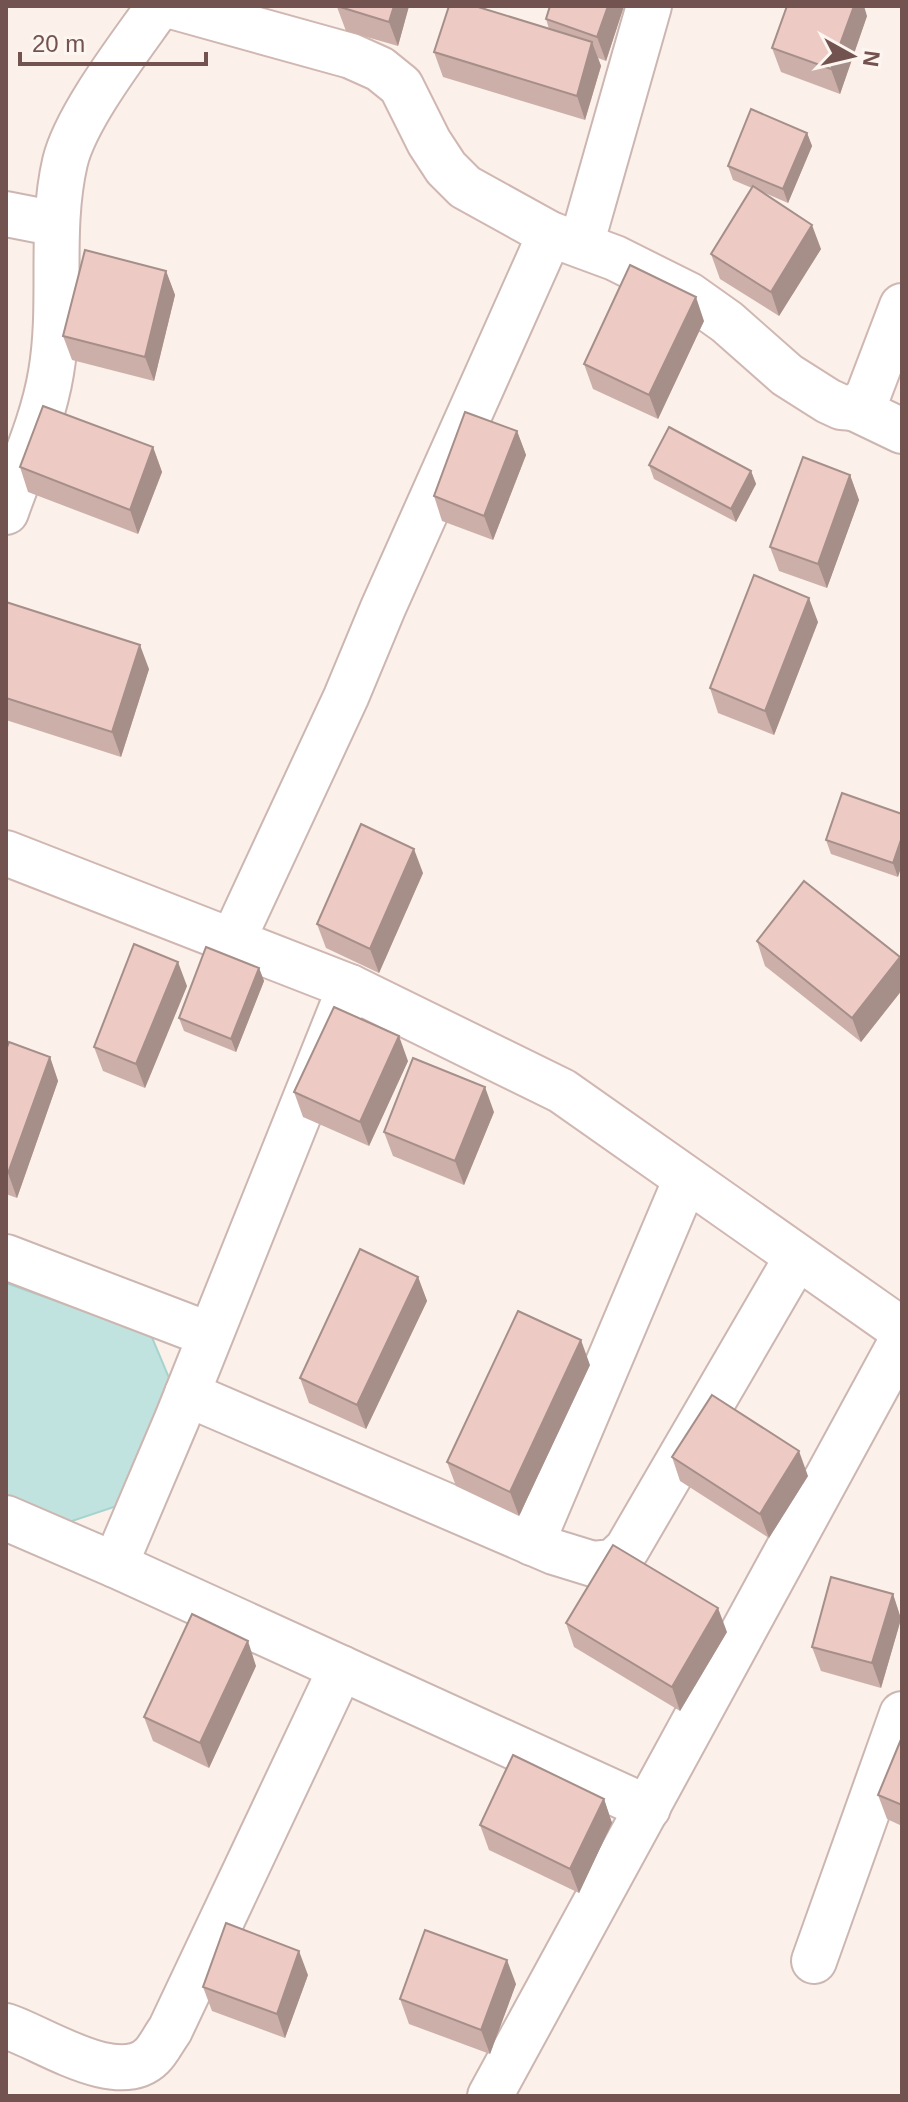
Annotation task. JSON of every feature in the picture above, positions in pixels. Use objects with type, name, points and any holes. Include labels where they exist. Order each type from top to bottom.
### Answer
[{"type":"street","points":[[11,484],[41,420],[51,373],[57,306],[57,224],[66,159],[84,119],[159,6]]},
{"type":"street","points":[[171,6],[351,56],[380,69],[401,86],[437,155],[465,187],[566,240],[651,274],[689,295],[727,322],[787,375],[828,401],[841,407],[854,408],[902,431]]},
{"type":"street","points":[[232,942],[346,697],[383,608],[566,240],[649,6]]},
{"type":"street","points":[[6,214],[57,224]]},
{"type":"street","points":[[854,408],[867,398],[902,306]]},
{"type":"street","points":[[6,853],[350,987],[562,1091],[902,1330]]},
{"type":"street","points":[[115,1565],[350,987]]},
{"type":"street","points":[[532,1543],[686,1179]]},
{"type":"street","points":[[6,1257],[210,1335]]},
{"type":"street","points":[[187,1394],[575,1560],[593,1564],[613,1562],[627,1549],[797,1257]]},
{"type":"street","points":[[490,2096],[902,1340]]},
{"type":"street","points":[[6,1518],[648,1808]]},
{"type":"street","points":[[6,2026],[95,2064],[128,2068],[151,2057],[170,2030],[341,1668]]},
{"type":"street","points":[[814,1961],[902,1714]]},
{"type":"water","points":[[6,1283],[151,1335],[172,1385],[117,1506],[48,1529],[6,1510]]},
{"type":"building","points":[[337,6],[394,6],[389,22]]},
{"type":"building","points":[[449,6],[475,6],[592,42],[577,96],[434,52]]},
{"type":"building","points":[[550,6],[608,6],[597,37],[546,19]]},
{"type":"building","points":[[787,6],[854,6],[831,69],[772,48]]},
{"type":"building","points":[[751,109],[807,133],[783,189],[728,166]]},
{"type":"building","points":[[753,186],[812,225],[771,292],[711,254]]},
{"type":"building","points":[[85,250],[166,271],[145,357],[63,336]]},
{"type":"building","points":[[630,265],[696,297],[649,395],[584,364]]},
{"type":"building","points":[[43,406],[153,447],[130,510],[20,467]]},
{"type":"building","points":[[465,412],[517,431],[484,516],[434,496]]},
{"type":"building","points":[[669,427],[751,471],[731,509],[649,465]]},
{"type":"building","points":[[803,457],[850,475],[818,564],[770,547]]},
{"type":"building","points":[[754,575],[809,598],[765,711],[710,688]]},
{"type":"building","points":[[6,602],[140,645],[112,732],[6,698]]},
{"type":"building","points":[[842,793],[902,814],[902,837],[893,863],[826,840]]},
{"type":"building","points":[[361,824],[414,849],[370,949],[317,924]]},
{"type":"building","points":[[804,881],[900,957],[852,1018],[757,941]]},
{"type":"building","points":[[134,944],[178,962],[136,1064],[94,1047]]},
{"type":"building","points":[[206,947],[259,968],[231,1039],[179,1018]]},
{"type":"building","points":[[334,1007],[399,1036],[360,1122],[294,1092]]},
{"type":"building","points":[[9,1042],[50,1057],[6,1173],[6,1050]]},
{"type":"building","points":[[413,1058],[485,1087],[455,1161],[384,1132]]},
{"type":"building","points":[[360,1249],[418,1277],[357,1405],[300,1378]]},
{"type":"building","points":[[518,1311],[581,1340],[510,1492],[447,1462]]},
{"type":"building","points":[[712,1395],[799,1451],[760,1514],[672,1457]]},
{"type":"building","points":[[613,1545],[718,1608],[672,1687],[566,1623]]},
{"type":"building","points":[[831,1577],[893,1594],[872,1663],[812,1647]]},
{"type":"building","points":[[192,1614],[248,1641],[200,1743],[144,1717]]},
{"type":"building","points":[[902,1737],[902,1805],[878,1795]]},
{"type":"building","points":[[513,1755],[604,1799],[570,1869],[480,1825]]},
{"type":"building","points":[[226,1923],[299,1951],[277,2014],[203,1987]]},
{"type":"building","points":[[425,1930],[507,1960],[481,2030],[400,1999]]}]
